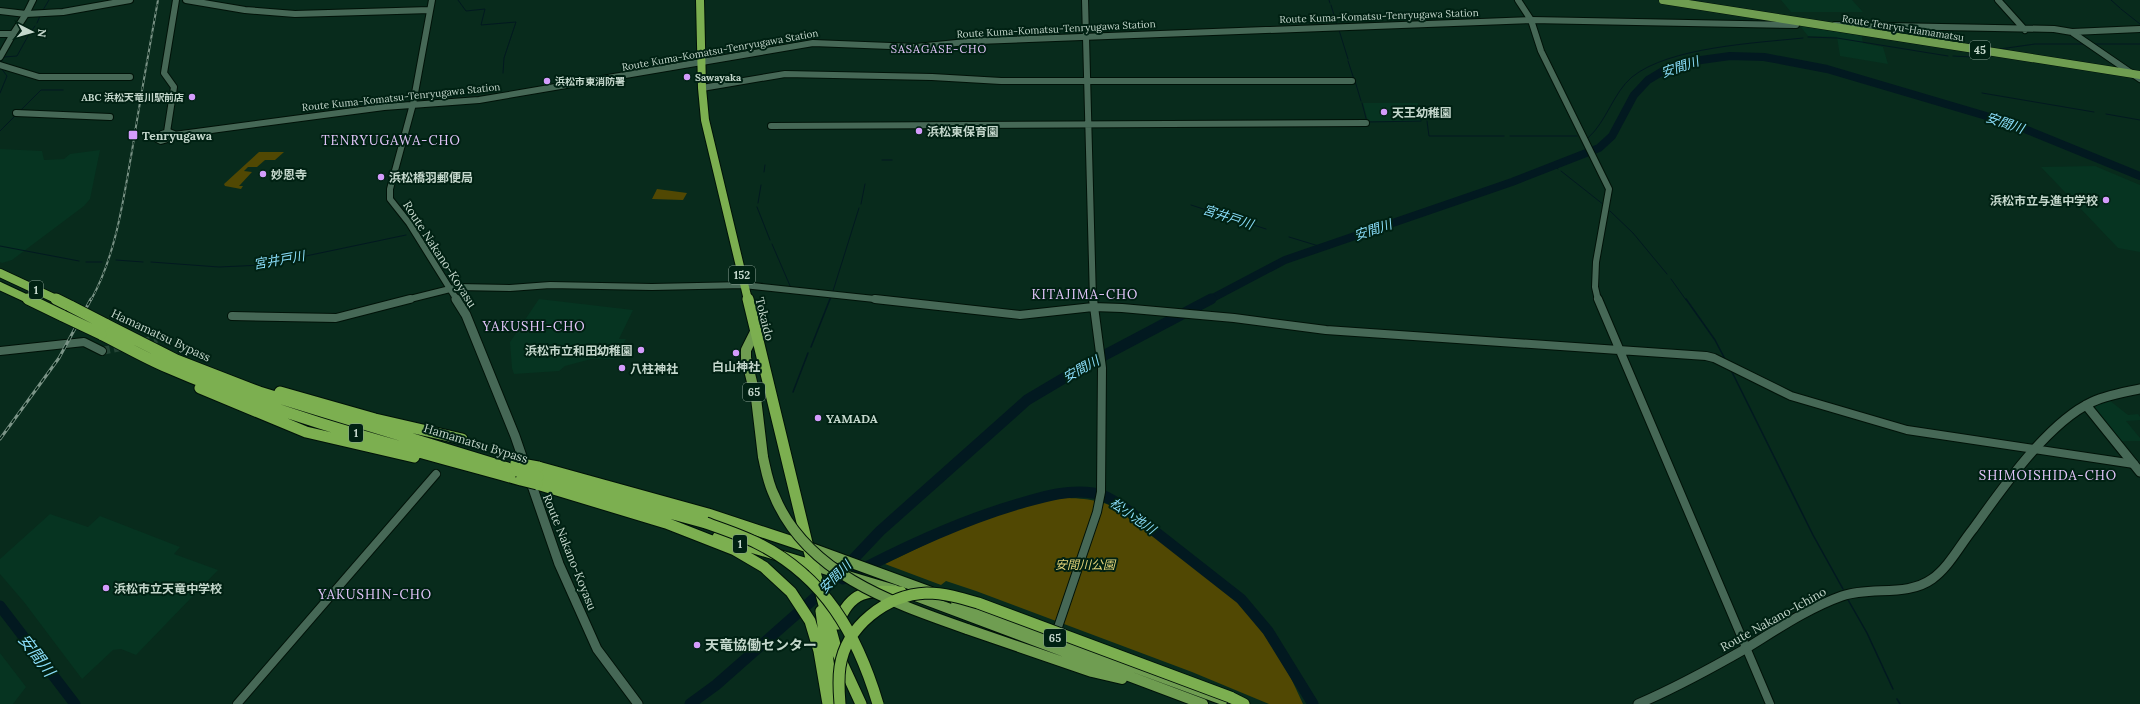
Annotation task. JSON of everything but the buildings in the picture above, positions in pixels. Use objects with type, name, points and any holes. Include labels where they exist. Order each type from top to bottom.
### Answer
[{"type":"highway","name":"Tokaido","points":[[700,0],[702,88],[705,120],[801,519],[816,574],[823,609]]},
{"type":"highway","name":"Hamamatsu Bypass","points":[[0,273],[104,321],[176,360],[187,374]]},
{"type":"highway","name":"Hamamatsu Bypass","points":[[0,286],[101,334],[167,368],[187,374],[250,401],[403,448],[500,474],[518,471]]},
{"type":"highway","name":"Hamamatsu Bypass","points":[[187,374],[203,369],[259,392],[319,412],[413,438],[518,471],[706,523],[762,546],[786,560],[809,578],[850,629],[862,653],[878,704]]},
{"type":"highway","points":[[203,369],[375,419],[462,439]]},
{"type":"highway","name":"1","points":[[187,374],[269,417],[325,437],[456,467],[500,474]]},
{"type":"highway","name":"1","points":[[518,471],[657,499],[766,531],[808,547]]},
{"type":"highway","name":"Hamamatsu Bypass","points":[[538,476],[666,523],[677,529],[713,540],[745,555],[774,576],[793,596],[810,622],[828,704]]},
{"type":"highway","name":"1","points":[[766,531],[789,533],[799,525],[801,519]]},
{"type":"highway","name":"1","points":[[666,523],[816,574]]},
{"type":"highway","points":[[845,667],[838,636],[838,623],[844,608],[854,597],[861,593],[873,590],[900,592]]},
{"type":"highway","points":[[840,704],[837,676],[844,650],[855,631],[876,610],[889,603],[918,594],[941,594],[959,597],[986,606],[1232,701],[1244,704]]},
{"type":"highway","points":[[823,609],[837,652],[861,704]]},
{"type":"highway","points":[[823,609],[834,704]]},
{"type":"main road","points":[[0,34],[14,34],[26,14],[74,10],[130,0]]},
{"type":"main road","points":[[186,0],[261,12],[307,14],[430,10]]},
{"type":"main road","name":"Route Nakano-Koyasu","points":[[432,0],[413,104],[390,189],[390,199],[409,223],[466,315],[515,436],[544,524],[597,649],[638,704]]},
{"type":"main road","name":"Route Tenryu-Hamamatsu","points":[[1663,0],[2138,76]]},
{"type":"main road","points":[[1998,0],[2025,30]]},
{"type":"main road","name":"Route Kuma-Komatsu-Tenryugawa Station","points":[[170,134],[413,104],[479,100],[821,42],[916,47],[977,41],[1530,20],[1796,25],[1796,21]]},
{"type":"main road","points":[[1820,25],[2025,30],[2054,29],[2072,32],[2140,29]]},
{"type":"main road","points":[[2072,32],[2138,76]]},
{"type":"main road","name":"65","points":[[756,330],[746,350],[746,358],[756,398],[763,457],[770,488],[778,506],[796,534],[826,564],[852,582],[880,597],[967,629],[1051,647]]},
{"type":"main road","name":"Route Nakano-Ichino","points":[[1638,704],[1684,682],[1747,648],[1816,607],[1844,595],[1916,588],[1933,580],[1943,570],[1999,493],[2035,449],[2071,415],[2086,405],[2103,398],[2140,389]]},
{"type":"main road","points":[[2086,405],[2140,472]]},
{"type":"main road","name":"65","points":[[808,547],[875,572],[1051,647],[1092,672],[1166,690],[1203,704]]},
{"type":"main road","name":"65","points":[[816,574],[867,580],[1051,647],[1232,701]]},
{"type":"street","points":[[0,11],[26,14],[34,0]]},
{"type":"street","points":[[170,134],[174,87],[164,73],[176,0]]},
{"type":"street","points":[[1051,647],[1100,496],[1102,368],[1093,307],[1085,0]]},
{"type":"street","points":[[1518,0],[1530,20],[1541,51],[1607,182],[1610,194],[1596,262],[1595,287],[1598,301],[1620,349],[1770,704]]},
{"type":"street","points":[[0,57],[14,34]]},
{"type":"street","points":[[0,65],[39,77],[130,77]]},
{"type":"street","points":[[702,88],[785,74],[932,77],[1001,81],[1352,81]]},
{"type":"street","points":[[17,113],[110,118]]},
{"type":"street","points":[[771,126],[1366,124]]},
{"type":"street","points":[[232,316],[336,318],[449,289],[469,286],[510,288],[550,286],[744,285],[1020,315],[1093,307],[1198,315],[1326,330],[1620,349],[1714,358],[1791,396],[1907,430],[2134,464]]},
{"type":"street","points":[[84,342],[104,321]]},
{"type":"street","points":[[0,351],[84,342],[102,351]]},
{"type":"street","points":[[237,704],[436,474]]},
{"type":"shaded area","points":[[1781,0],[1852,0],[1863,12],[1791,12]]},
{"type":"shaded area","points":[[1800,26],[1821,26],[1861,32],[1863,43],[1883,47],[1888,64],[1840,56],[1837,37],[1808,36]]},
{"type":"shaded area","points":[[1363,103],[1418,103],[1421,121],[1368,121]]},
{"type":"shaded area","points":[[0,149],[42,151],[44,160],[64,159],[70,154],[100,150],[90,199],[84,206],[12,260],[2,263],[0,262]]},
{"type":"shaded area","name":"浜松市立与進中学校","points":[[2095,166],[2140,185],[2140,252],[2118,248],[2041,167]]},
{"type":"shaded area","points":[[539,299],[633,310],[619,339],[626,339],[614,359],[591,359],[565,366],[559,371],[514,374],[512,368],[510,342]]},
{"type":"shaded area","points":[[2109,400],[2128,415],[2138,414],[2140,420],[2126,421],[2140,438],[2140,441],[2120,441],[2095,410],[2095,405]]},
{"type":"shaded area","name":"浜松市立天竜中学校","points":[[50,514],[88,527],[100,516],[180,547],[174,554],[218,570],[136,655],[121,649],[113,650],[82,679],[24,602],[0,574],[0,559]]},
{"type":"shaded area","points":[[0,653],[26,687],[13,704],[0,704]]},
{"type":"green space","points":[[259,152],[284,152],[275,160],[265,160],[257,167],[248,167],[244,171],[252,172],[239,186],[243,186],[241,189],[225,186],[224,184]]},
{"type":"green space","points":[[657,189],[687,193],[683,200],[652,199]]},
{"type":"green space","name":"安間川公園","points":[[1054,498],[1096,501],[1120,510],[1211,577],[1235,598],[1255,621],[1290,676],[1303,704],[1269,704],[1192,672],[976,591],[946,581],[941,585],[885,564],[970,523]]},
{"type":"waterway","name":"宮井戸川","points":[[43,10],[49,0]]},
{"type":"waterway","points":[[458,0],[466,11],[485,9],[481,25],[516,22],[504,58],[503,73]]},
{"type":"waterway","points":[[2111,0],[2120,8]]},
{"type":"waterway","points":[[1331,5],[1337,25]]},
{"type":"waterway","points":[[2121,9],[2140,24]]},
{"type":"waterway","name":"宮井戸川","points":[[37,23],[40,16]]},
{"type":"waterway","name":"宮井戸川","points":[[30,33],[35,26]]},
{"type":"waterway","points":[[1339,30],[1348,59]]},
{"type":"waterway","name":"宮井戸川","points":[[1,62],[4,57],[17,56],[28,36]]},
{"type":"waterway","points":[[1808,37],[1837,38],[1948,56]]},
{"type":"waterway","points":[[1588,138],[1600,124],[1625,84],[1632,77],[1648,67],[1668,59],[1714,48],[1803,38]]},
{"type":"waterway","points":[[2000,49],[2035,44],[2085,44]]},
{"type":"waterway","points":[[2094,44],[2140,44]]},
{"type":"waterway","points":[[1953,56],[1972,57],[1988,55]]},
{"type":"waterway","name":"安間川","points":[[1209,300],[1285,260],[1512,182],[1599,148],[1612,136],[1634,95],[1648,80],[1663,71],[1701,60],[1730,56],[1764,57],[1827,69],[2010,123],[2140,176]]},
{"type":"waterway","points":[[1348,61],[1354,79]]},
{"type":"waterway","name":"宮井戸川","points":[[0,93],[7,76],[1,68]]},
{"type":"waterway","points":[[1355,81],[1361,101]]},
{"type":"waterway","name":"宮井戸川","points":[[20,111],[41,90],[63,90]]},
{"type":"waterway","points":[[1982,93],[2094,112]]},
{"type":"waterway","points":[[1362,103],[1367,122],[1421,121]]},
{"type":"waterway","points":[[2106,114],[2140,120]]},
{"type":"waterway","name":"宮井戸川","points":[[0,131],[16,115]]},
{"type":"waterway","points":[[1427,121],[1429,136],[1504,136]]},
{"type":"waterway","points":[[1510,136],[1577,136]]},
{"type":"waterway","name":"宮井戸川","points":[[882,160],[892,160]]},
{"type":"waterway","points":[[764,172],[765,165]]},
{"type":"waterway","name":"安間川","points":[[1554,166],[1558,169]]},
{"type":"waterway","points":[[1561,171],[1604,205]]},
{"type":"waterway","points":[[861,204],[865,184]]},
{"type":"waterway","points":[[758,203],[761,185]]},
{"type":"waterway","name":"宮井戸川","points":[[1191,205],[1266,229]]},
{"type":"waterway","points":[[757,207],[770,240]]},
{"type":"waterway","points":[[833,291],[859,208]]},
{"type":"waterway","points":[[1610,211],[1633,233],[1667,274]]},
{"type":"waterway","name":"宮井戸川","points":[[151,262],[219,267],[263,265],[406,235]]},
{"type":"waterway","name":"宮井戸川","points":[[1289,237],[1322,247]]},
{"type":"waterway","points":[[772,244],[791,288]]},
{"type":"waterway","name":"宮井戸川","points":[[0,246],[79,261]]},
{"type":"waterway","name":"宮井戸川","points":[[116,260],[143,262]]},
{"type":"waterway","name":"宮井戸川","points":[[86,262],[102,262]]},
{"type":"waterway","points":[[1671,279],[1686,300]]},
{"type":"waterway","points":[[811,347],[830,299]]},
{"type":"waterway","name":"安間川","points":[[690,704],[716,685],[825,589],[880,531],[1027,400],[1086,365],[1211,299]]},
{"type":"waterway","points":[[1686,299],[1715,340],[1726,361]]},
{"type":"waterway","points":[[793,392],[808,353]]},
{"type":"waterway","points":[[1731,370],[1813,535],[1843,589]]},
{"type":"waterway","name":"松小池川","points":[[843,579],[929,537],[995,511],[1055,494],[1074,492],[1098,494],[1113,500],[1130,512],[1241,599],[1268,631],[1313,704]]},
{"type":"waterway","points":[[1847,598],[1867,633],[1893,689]]},
{"type":"waterway","name":"安間川","points":[[0,606],[75,704]]},
{"type":"waterway","points":[[1897,699],[1900,704]]},
{"type":"tunnel","points":[[142,342],[157,339]]},
{"type":"tunnel","points":[[102,351],[126,346]]},
{"type":"railway","points":[[91,300],[107,265],[118,227],[158,0]]},
{"type":"railway","points":[[0,439],[59,358],[91,299]]},
{"type":"place","name":"Sawayaka","points":[[687,77]]},
{"type":"place","name":"浜松市東消防署","points":[[547,81]]},
{"type":"place","name":"ABC 浜松天竜川駅前店","points":[[192,97]]},
{"type":"place","name":"天王幼稚園","points":[[1384,112]]},
{"type":"place","name":"浜松東保育園","points":[[919,131]]},
{"type":"place","name":"Tenryugawa","points":[[133,135]]},
{"type":"place","name":"妙恩寺","points":[[263,174]]},
{"type":"place","name":"浜松橋羽郵便局","points":[[381,177]]},
{"type":"place","name":"浜松市立与進中学校","points":[[2106,200]]},
{"type":"place","name":"浜松市立和田幼稚園","points":[[641,350]]},
{"type":"place","name":"白山神社","points":[[736,353]]},
{"type":"place","name":"八柱神社","points":[[622,368]]},
{"type":"place","name":"YAMADA","points":[[818,418]]},
{"type":"place","name":"浜松市立天竜中学校","points":[[106,588]]},
{"type":"place","name":"天竜協働センター","points":[[697,645]]},
{"type":"district","name":"SASAGASE-CHO","points":[[939,49]]},
{"type":"district","name":"TENRYUGAWA-CHO","points":[[391,140]]},
{"type":"district","name":"KITAJIMA-CHO","points":[[1085,294]]},
{"type":"district","name":"YAKUSHI-CHO","points":[[534,326]]},
{"type":"district","name":"SHIMOISHIDA-CHO","points":[[2048,475]]},
{"type":"district","name":"YAKUSHIN-CHO","points":[[375,594]]}]
